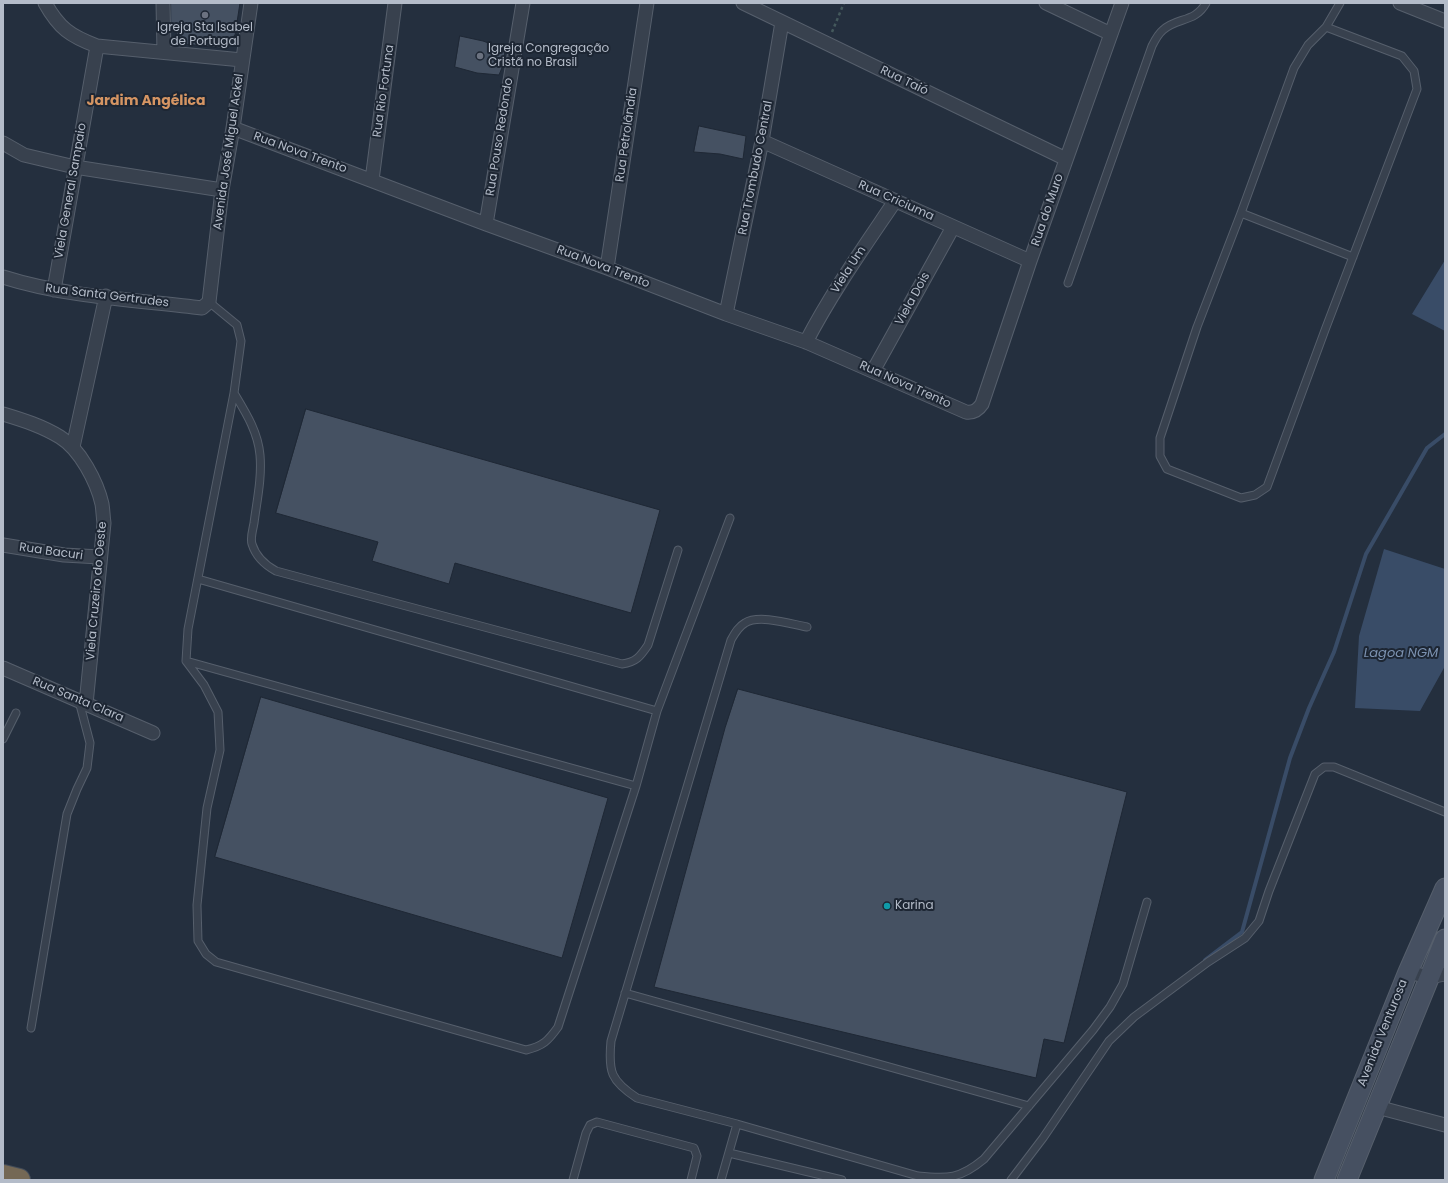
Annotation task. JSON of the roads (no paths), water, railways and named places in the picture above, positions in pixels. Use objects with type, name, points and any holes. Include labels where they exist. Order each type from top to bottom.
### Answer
[{"type":"highway","points":[[3,1176],[20,1180]]},
{"type":"street","points":[[45,3],[54,18],[66,31],[82,40],[98,46],[242,60]]},
{"type":"street","points":[[163,3],[164,52]]},
{"type":"street","name":"Avenida José Miguel Ackel","points":[[209,302],[222,190],[233,128],[251,3]]},
{"type":"street","name":"Rua Rio Fortuna","points":[[372,180],[395,3]]},
{"type":"street","name":"Rua Pouso Redondo","points":[[486,224],[522,3]]},
{"type":"street","name":"Rua Petrolândia","points":[[607,268],[647,3]]},
{"type":"street","name":"Rua Taió","points":[[743,3],[1066,159]]},
{"type":"street","points":[[1046,3],[1111,34]]},
{"type":"street","name":"Rua do Muro","points":[[970,413],[975,411],[982,404],[1030,262],[1122,3]]},
{"type":"street","points":[[1400,3],[1445,21]]},
{"type":"street","name":"Rua Trombudo Central","points":[[726,314],[762,141],[782,22]]},
{"type":"street","name":"Viela General Sampaio","points":[[54,290],[98,46]]},
{"type":"street","name":"Rua Nova Trento","points":[[233,128],[726,314],[806,342],[970,413]]},
{"type":"street","name":"Rua Criciuma","points":[[762,141],[1030,262]]},
{"type":"street","points":[[3,143],[24,155],[76,167],[222,190]]},
{"type":"street","name":"Viela Um","points":[[806,342],[820,314],[895,201]]},
{"type":"street","name":"Viela Dois","points":[[873,370],[953,227]]},
{"type":"street","name":"Rua Santa Gertrudes","points":[[3,277],[54,290],[202,308],[209,302]]},
{"type":"street","points":[[3,414],[48,430],[62,438],[73,447],[106,296]]},
{"type":"street","name":"Viela Cruzeiro do Oeste","points":[[73,447],[95,484],[102,504],[104,522],[83,702]]},
{"type":"street","name":"Rua Bacuri","points":[[3,545],[64,555],[100,557]]},
{"type":"street","name":"Rua Santa Clara","points":[[3,668],[153,733]]},
{"type":"street","name":"Avenida Venturosa","points":[[1324,1180],[1408,972],[1445,888]]},
{"type":"street","name":"Avenida Venturosa","points":[[1347,1180],[1377,1106],[1439,968],[1445,939]]},
{"type":"street","points":[[1418,951],[1439,968]]},
{"type":"street","points":[[1408,972],[1439,968]]},
{"type":"street","points":[[1377,1106],[1445,1126]]},
{"type":"lane","points":[[1068,283],[1152,46],[1163,30],[1194,16],[1201,11],[1206,3]]},
{"type":"lane","points":[[1326,27],[1402,56],[1414,71],[1417,89],[1267,487],[1255,495],[1241,498],[1167,469],[1160,456],[1160,438],[1197,327],[1241,213],[1294,68],[1308,45],[1326,27],[1340,3]]},
{"type":"lane","points":[[1241,213],[1353,257]]},
{"type":"lane","points":[[209,302],[237,325],[240,332],[241,341],[234,393],[188,629],[186,660],[204,685],[218,712],[220,750],[207,808],[197,905],[198,941],[206,954],[216,962],[526,1050],[538,1047],[550,1039],[558,1027],[636,786],[657,711],[730,518]]},
{"type":"lane","points":[[234,393],[249,418],[256,436],[260,453],[261,470],[251,543],[257,555],[265,565],[276,571],[622,664],[633,662],[642,655],[648,645],[678,550]]},
{"type":"lane","points":[[198,579],[657,711]]},
{"type":"lane","points":[[807,627],[757,618],[746,622],[738,629],[731,640],[611,1041],[609,1060],[614,1077],[623,1089],[637,1098],[737,1124],[918,1176],[943,1178],[958,1175],[972,1169],[984,1159],[1093,1030],[1110,1007],[1123,984],[1147,902]]},
{"type":"lane","points":[[186,660],[636,786]]},
{"type":"lane","points":[[31,1028],[67,814],[87,768],[90,743],[83,702]]},
{"type":"lane","points":[[3,739],[16,713]]},
{"type":"lane","points":[[1011,1180],[1044,1138],[1110,1041],[1134,1017],[1208,962],[1245,938],[1259,921],[1269,891],[1315,774],[1324,767],[1334,767],[1445,812]]},
{"type":"lane","points":[[625,993],[1029,1106]]},
{"type":"lane","points":[[574,1180],[586,1133],[590,1125],[597,1122],[694,1148],[697,1156],[691,1180]]},
{"type":"lane","points":[[721,1180],[737,1124]]},
{"type":"lane","points":[[729,1153],[842,1180]]},
{"type":"water","points":[[1445,260],[1445,331],[1412,314]]},
{"type":"water","name":"Lagoa NGM","points":[[1384,549],[1445,569],[1445,666],[1420,711],[1355,708],[1359,636]]},
{"type":"waterway","points":[[1205,960],[1242,932],[1290,758],[1309,708],[1334,652],[1366,554],[1427,448],[1445,434]]},
{"type":"place","name":"Igreja Sta Isabel de Portugal","points":[[205,15]]},
{"type":"place","name":"Igreja Congregação Cristã no Brasil","points":[[480,56]]},
{"type":"place","name":"Karina","points":[[887,906]]},
{"type":"district","name":"Jardim Angélica","points":[[146,101]]}]
